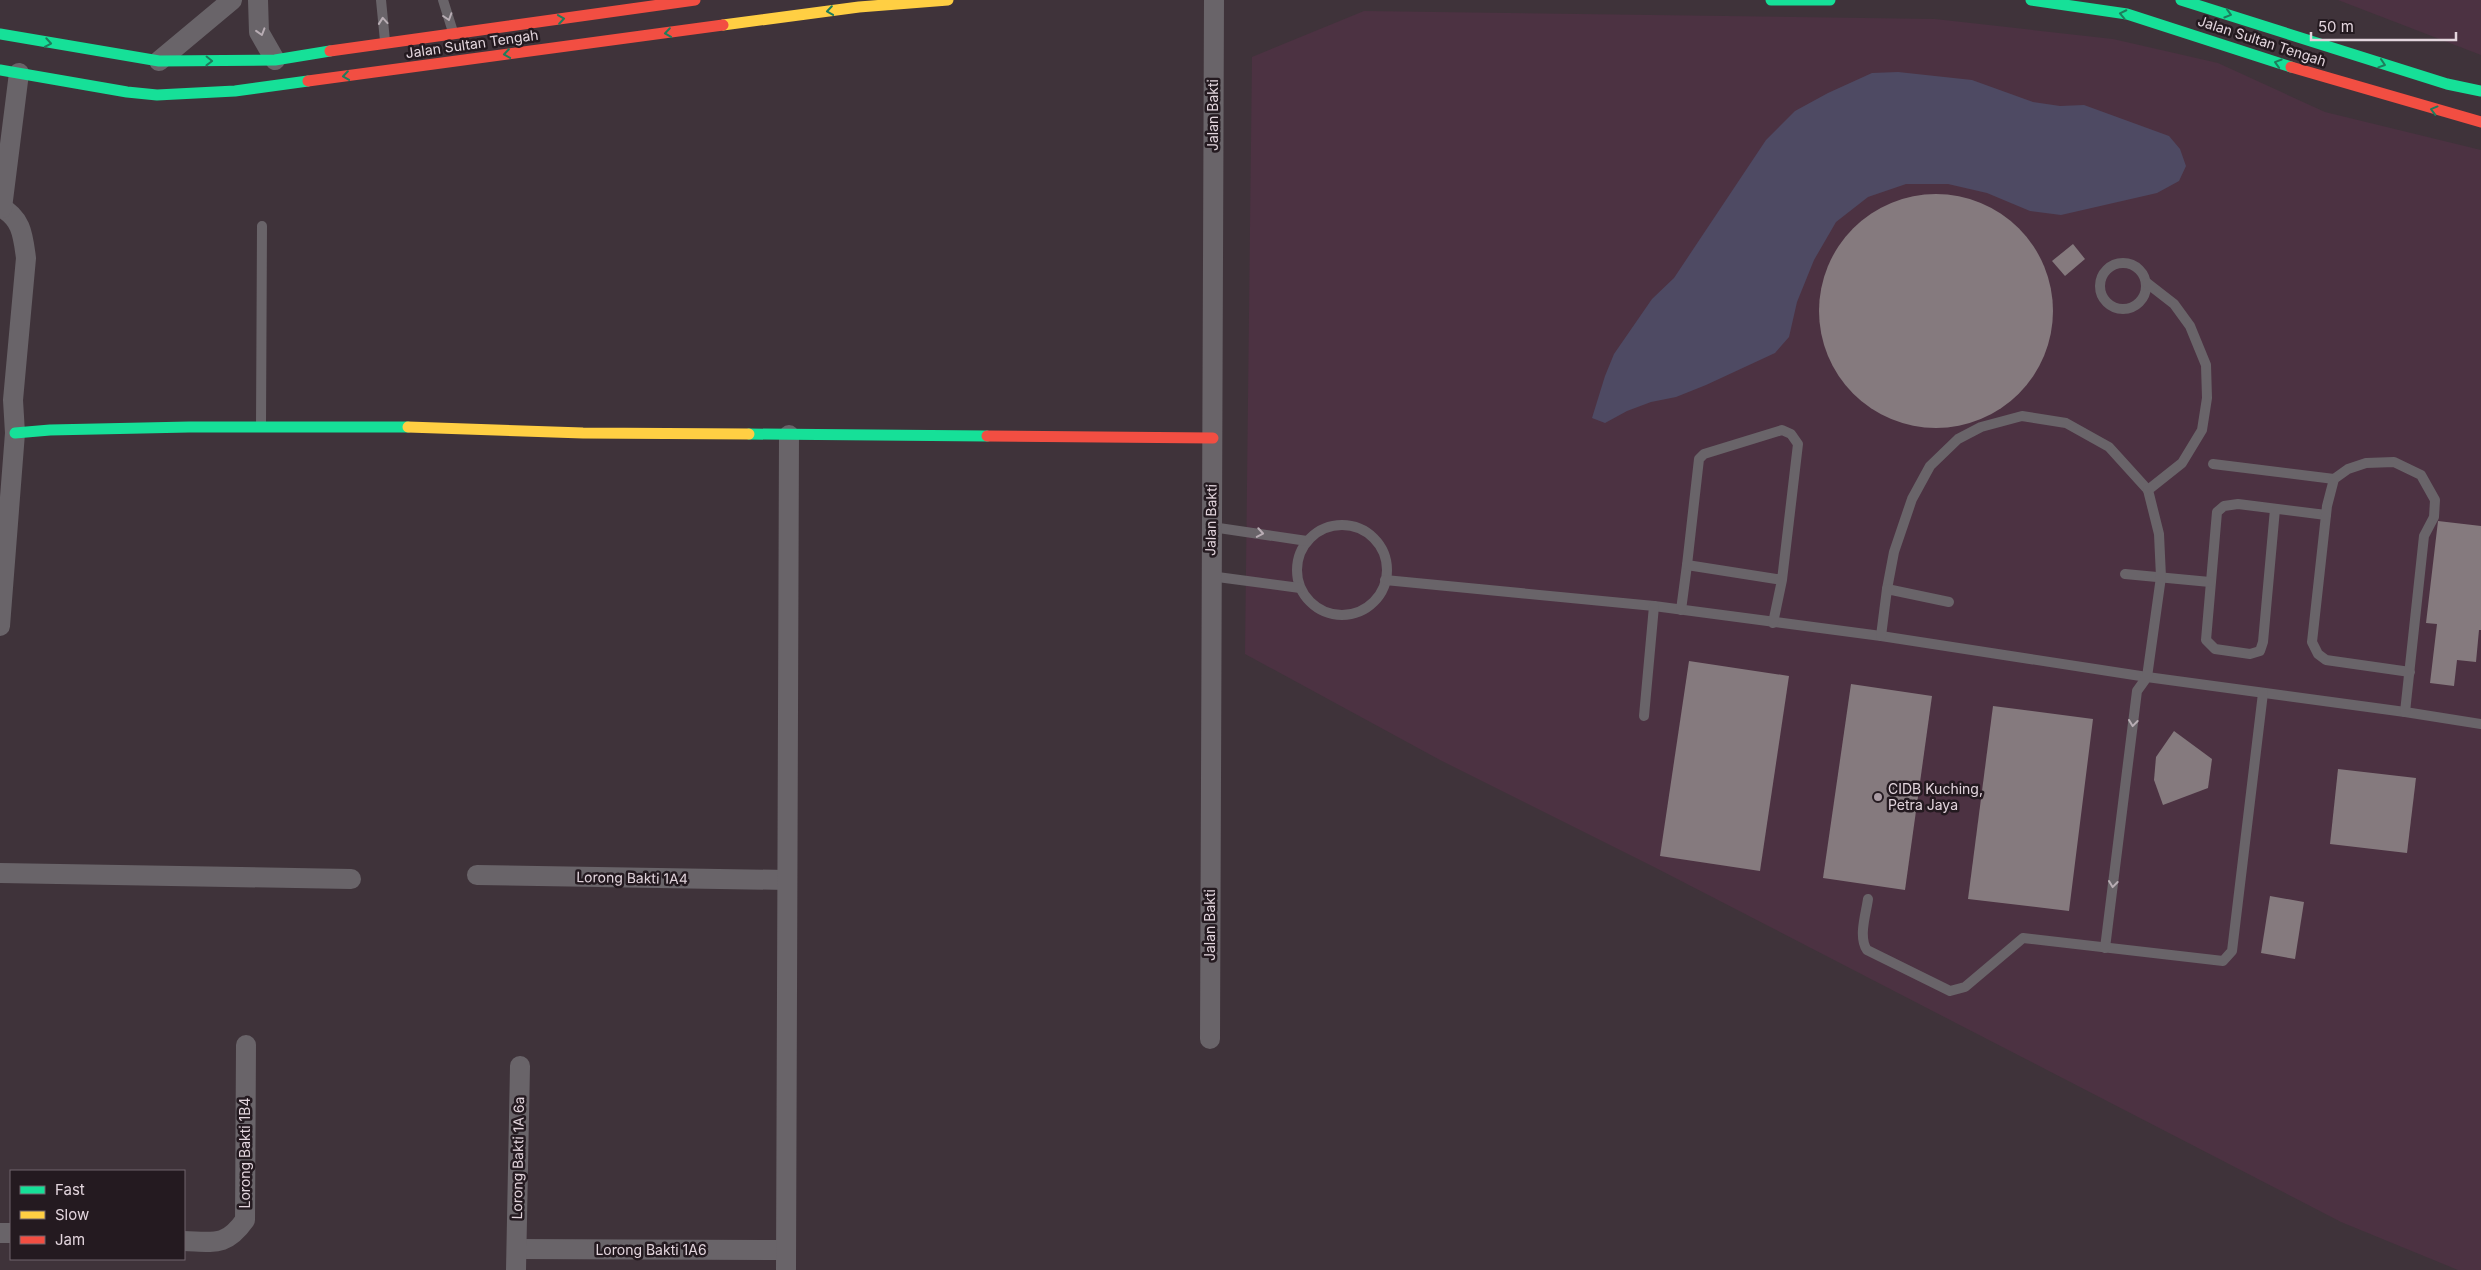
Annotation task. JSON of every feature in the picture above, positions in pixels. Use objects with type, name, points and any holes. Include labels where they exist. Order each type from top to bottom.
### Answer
[{"type":"main road","name":"Jalan Sultan Tengah","points":[[0,34],[159,60],[275,60],[385,42],[453,34],[650,4],[695,0]]},
{"type":"main road","name":"Jalan Sultan Tengah","points":[[9,72],[127,92],[157,95],[235,91],[859,7],[948,0]]},
{"type":"main road","points":[[1771,0],[1830,0]]},
{"type":"main road","name":"Jalan Sultan Tengah","points":[[2030,0],[2127,14],[2277,63],[2481,122]]},
{"type":"main road","name":"Jalan Sultan Tengah","points":[[2181,0],[2447,84],[2481,91]]},
{"type":"main road","points":[[14,433],[50,430],[381,426],[583,433],[1212,438]]},
{"type":"street","points":[[159,60],[232,0]]},
{"type":"street","points":[[258,0],[259,32],[275,60]]},
{"type":"street","name":"Jalan Bakti","points":[[1210,1039],[1210,576],[1212,527],[1214,0]]},
{"type":"street","points":[[0,626],[2,576],[14,433],[7,398],[26,258],[23,235],[17,219],[1,208],[9,72]]},
{"type":"street","points":[[786,1260],[788,435]]},
{"type":"street","points":[[0,873],[351,879]]},
{"type":"street","name":"Lorong Bakti 1A4","points":[[477,875],[787,880]]},
{"type":"street","name":"Lorong Bakti 1B4","points":[[185,1241],[217,1242],[234,1235],[245,1220],[246,1045]]},
{"type":"street","name":"Lorong Bakti 1A 6a","points":[[516,1270],[520,1066]]},
{"type":"street","name":"Lorong Bakti 1A6","points":[[517,1249],[786,1260]]},
{"type":"lane","points":[[381,0],[385,42]]},
{"type":"lane","points":[[443,0],[453,34]]},
{"type":"lane","points":[[261,426],[262,226]]},
{"type":"lane","points":[[2147,284],[2141,300],[2134,306],[2126,309],[2116,308],[2108,304],[2100,288],[2101,278],[2106,270],[2121,262],[2130,263],[2144,275],[2147,284],[2174,304],[2190,326],[2206,365],[2208,398],[2202,430],[2182,463],[2148,490]]},
{"type":"lane","points":[[1880,636],[1894,552],[1912,499],[1930,466],[1958,438],[1981,427],[2022,416],[2066,423],[2109,447],[2148,490],[2159,534],[2162,576],[2147,677],[2137,691],[2105,948]]},
{"type":"lane","points":[[1681,610],[1699,458],[1704,454],[1782,430],[1791,434],[1798,444],[1782,580],[1773,623]]},
{"type":"lane","points":[[2405,712],[2410,672],[2424,536],[2434,517],[2435,500],[2421,474],[2394,462],[2366,462],[2348,469],[2334,479],[2326,515],[2312,642],[2318,654],[2326,660],[2410,672]]},
{"type":"lane","points":[[2213,464],[2334,479]]},
{"type":"lane","points":[[2275,509],[2263,642],[2260,651],[2250,654],[2215,649],[2206,640],[2217,512],[2224,506],[2238,504],[2326,515]]},
{"type":"lane","points":[[1347,525],[1361,529],[1374,538],[1382,550],[1386,565],[1385,580],[1379,595],[1368,606],[1354,614],[1338,615],[1322,611],[1309,601],[1300,588],[1297,571],[1299,556],[1307,541],[1318,531],[1332,526],[1347,525]]},
{"type":"lane","points":[[1212,527],[1307,541]]},
{"type":"lane","points":[[1687,565],[1782,580]]},
{"type":"lane","points":[[2124,574],[2162,576],[2210,582]]},
{"type":"lane","points":[[1210,576],[1300,588]]},
{"type":"lane","points":[[1385,580],[1654,606],[1880,636],[2147,677],[2481,724]]},
{"type":"lane","points":[[1887,589],[1949,602]]},
{"type":"lane","points":[[1644,716],[1654,606]]},
{"type":"lane","points":[[1868,899],[1862,937],[1863,944],[1867,950],[1950,991],[1965,987],[2023,938],[2223,962],[2229,958],[2233,941],[2263,693]]},
{"type":"shaded area","points":[[2338,0],[2481,0],[2481,55]]},
{"type":"shaded area","points":[[1364,11],[1935,19],[2113,39],[2218,63],[2325,112],[2481,150],[2481,1270],[2458,1270],[2341,1222],[1656,868],[1440,760],[1245,654],[1252,57]]},
{"type":"shaded area","points":[[1898,72],[1972,80],[2033,102],[2060,106],[2084,105],[2169,136],[2180,149],[2186,166],[2179,181],[2157,193],[2061,215],[2030,211],[1987,193],[1948,184],[1906,184],[1868,197],[1836,222],[1814,260],[1797,302],[1789,337],[1775,353],[1706,385],[1676,397],[1651,402],[1627,411],[1605,423],[1592,418],[1614,354],[1652,299],[1674,278],[1766,140],[1795,111],[1828,93],[1872,73]]},
{"type":"building","points":[[1936,194],[1970,199],[1981,203],[2001,214],[2026,237],[2044,266],[2048,277],[2053,311],[2048,345],[2044,356],[2033,376],[2010,401],[1981,419],[1970,423],[1936,428],[1902,423],[1891,419],[1871,408],[1846,385],[1828,356],[1824,345],[1819,311],[1824,277],[1828,266],[1839,246],[1862,221],[1891,203],[1902,199]]},
{"type":"building","points":[[2073,244],[2085,259],[2065,276],[2052,261]]},
{"type":"building","points":[[2438,521],[2481,526],[2481,630],[2479,630],[2476,662],[2457,660],[2454,686],[2430,683],[2437,624],[2426,623]]},
{"type":"building","points":[[1689,661],[1789,676],[1760,871],[1660,856]]},
{"type":"building","points":[[1851,684],[1932,696],[1905,890],[1823,878]]},
{"type":"building","points":[[1993,706],[2093,719],[2069,911],[1968,899]]},
{"type":"building","points":[[2174,731],[2212,759],[2208,788],[2163,805],[2154,780],[2156,757]]},
{"type":"building","points":[[2338,769],[2416,778],[2407,853],[2330,844]]},
{"type":"building","points":[[2270,896],[2304,902],[2295,959],[2261,953]]},
{"type":"traffic: fast","points":[[1771,0],[1830,0]]},
{"type":"traffic: fast","points":[[2031,0],[2127,14],[2291,67]]},
{"type":"traffic: fast","points":[[2181,0],[2447,84],[2481,91]]},
{"type":"traffic: fast","points":[[0,34],[159,61],[275,60],[330,51]]},
{"type":"traffic: fast","points":[[0,70],[127,92],[157,95],[235,91],[308,81]]},
{"type":"traffic: fast","points":[[15,433],[50,430],[189,427],[408,427]]},
{"type":"traffic: fast","points":[[749,434],[987,436]]},
{"type":"traffic: slow","points":[[723,25],[859,7],[948,0]]},
{"type":"traffic: slow","points":[[408,427],[583,433],[749,434]]},
{"type":"traffic: jam","points":[[330,51],[695,0]]},
{"type":"traffic: jam","points":[[308,81],[723,25]]},
{"type":"traffic: jam","points":[[2291,67],[2481,122]]},
{"type":"traffic: jam","points":[[987,436],[1213,438]]},
{"type":"place","name":"CIDB Kuching, Petra Jaya","points":[[1878,797]]}]
